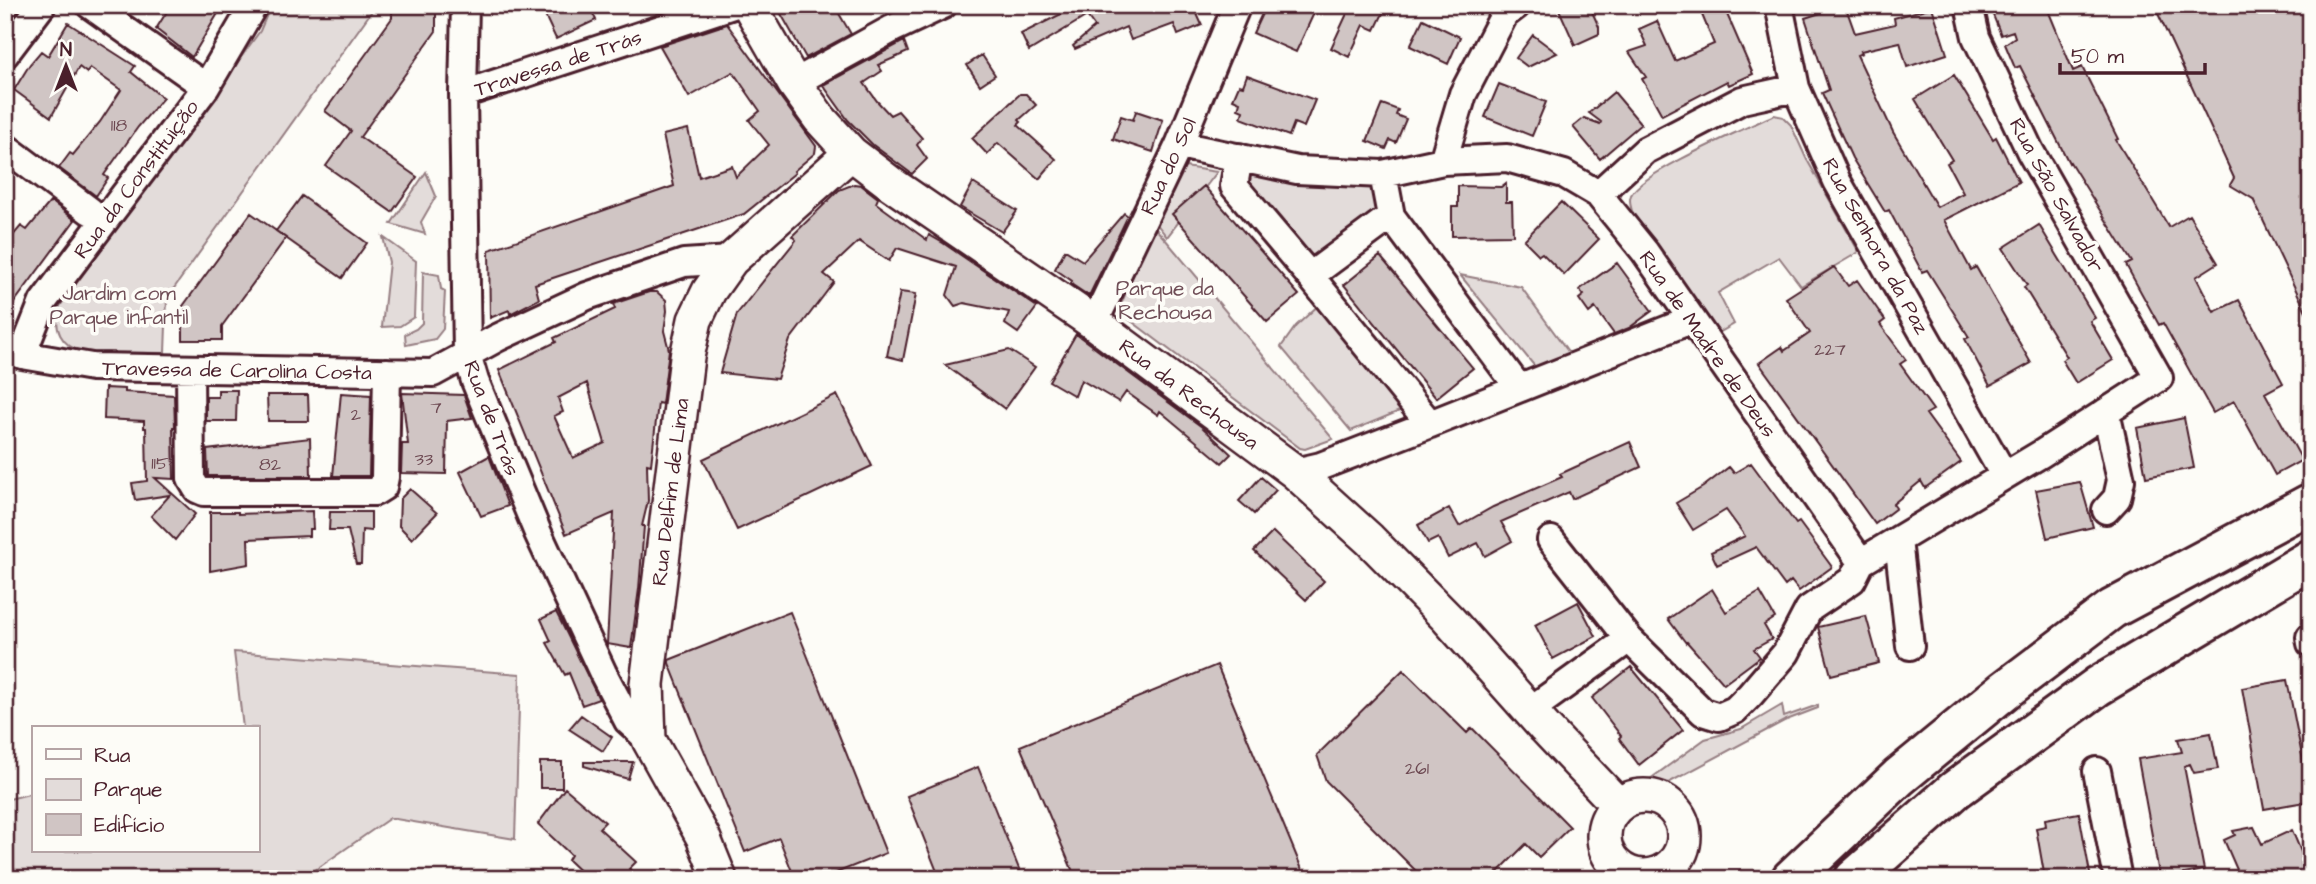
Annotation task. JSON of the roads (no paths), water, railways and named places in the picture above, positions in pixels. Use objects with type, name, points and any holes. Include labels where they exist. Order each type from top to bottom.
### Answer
[{"type":"highway","points":[[1791,879],[1899,777],[2005,690],[2112,609],[2311,503]]},
{"type":"highway","points":[[1854,879],[1955,790],[2098,687],[2311,559]]},
{"type":"main road","name":"Rua da Rechousa","points":[[749,5],[794,83],[820,119],[851,153],[890,183],[1094,323],[1295,472],[1406,577],[1618,805]]},
{"type":"main road","name":"Rua Delfim de Lima","points":[[720,879],[703,837],[649,740],[647,684],[687,357],[695,320],[709,290],[731,260],[851,153]]},
{"type":"main road","points":[[1643,795],[1668,803],[1678,813],[1684,825],[1685,839],[1681,852],[1681,871],[1630,876],[1614,864],[1603,840],[1609,815],[1618,805],[1629,798],[1643,795]]},
{"type":"street","points":[[5,54],[42,5]]},
{"type":"street","points":[[90,5],[206,88]]},
{"type":"street","name":"Rua da Constituição","points":[[13,352],[43,302],[206,88],[254,5]]},
{"type":"street","name":"Rua de Trás","points":[[465,5],[463,94],[467,354],[475,381],[538,533],[609,684],[628,721],[649,740]]},
{"type":"street","name":"Travessa de Trás","points":[[463,94],[733,5]]},
{"type":"street","points":[[794,83],[892,29],[943,5]]},
{"type":"street","name":"Rua do Sol","points":[[1094,323],[1179,145],[1237,5]]},
{"type":"street","points":[[1443,161],[1463,94],[1504,15],[1517,5]]},
{"type":"street","name":"Rua Senhora da Paz","points":[[1779,5],[1796,88],[1837,181],[2004,475]]},
{"type":"street","name":"Rua São Salvador","points":[[1969,5],[1976,37],[2030,151],[2159,377],[2106,412]]},
{"type":"street","points":[[1598,194],[1646,150],[1742,100],[1796,88]]},
{"type":"street","name":"Rua de Madre de Deus","points":[[1179,145],[1297,170],[1383,174],[1443,161],[1507,158],[1564,174],[1598,194],[1644,252],[1861,562]]},
{"type":"street","points":[[5,147],[90,211]]},
{"type":"street","points":[[1239,157],[1234,186],[1430,424]]},
{"type":"street","points":[[1383,174],[1391,216],[1519,388]]},
{"type":"street","points":[[1310,276],[1391,216]]},
{"type":"street","name":"Travessa de Carolina Costa","points":[[13,352],[92,368],[433,373],[497,338],[587,296],[684,263],[731,260]]},
{"type":"street","points":[[1295,472],[1321,466],[1691,320]]},
{"type":"street","points":[[190,369],[191,480],[197,489],[204,492],[375,492],[383,487],[387,372]]},
{"type":"street","points":[[1550,540],[1629,639],[1703,712],[1719,717],[1735,710],[1750,695],[1786,653],[1809,609],[1852,580],[1861,562],[2106,412],[2121,480],[2117,498],[2106,510]]},
{"type":"street","points":[[1898,540],[1910,646]]},
{"type":"street","points":[[1530,711],[1629,639]]},
{"type":"street","points":[[609,684],[629,688],[647,684]]},
{"type":"street","points":[[2097,771],[2118,879]]},
{"type":"park label","name":"Parque da Rechousa","points":[[1165,300]]},
{"type":"park label","name":"Jardim com Parque infantil","points":[[119,305]]}]
